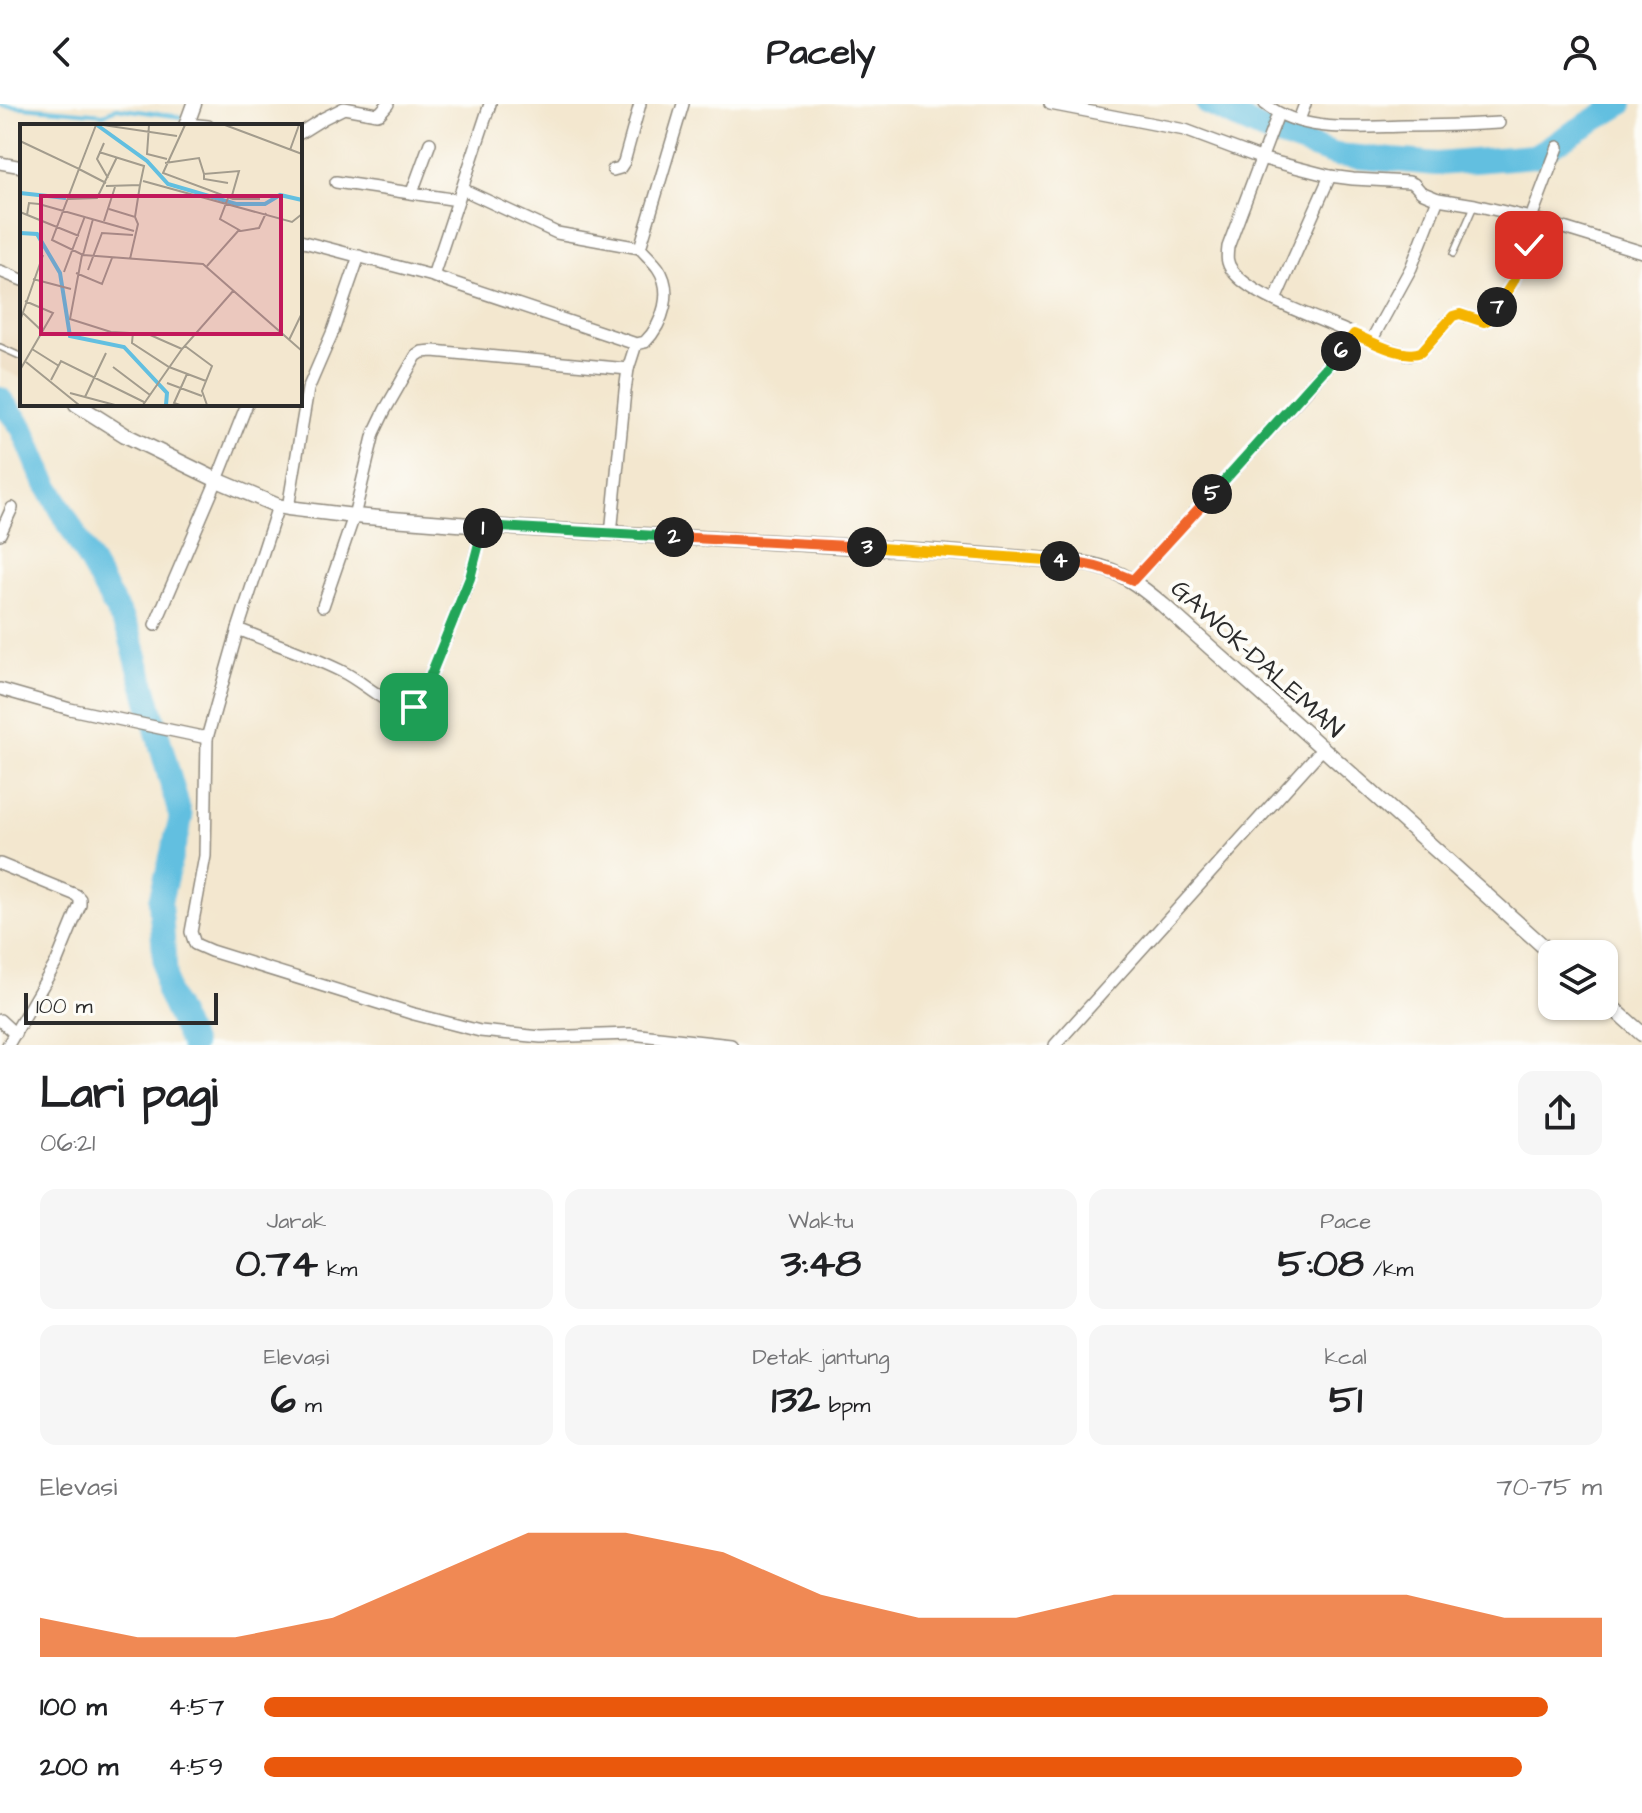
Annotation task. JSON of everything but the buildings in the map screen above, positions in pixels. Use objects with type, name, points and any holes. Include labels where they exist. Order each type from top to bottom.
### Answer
[{"type":"street","points":[[186,124],[194,104]]},
{"type":"street","points":[[302,132],[344,108],[377,114],[388,104]]},
{"type":"street","points":[[433,276],[490,104]]},
{"type":"street","points":[[613,170],[620,168],[624,162],[640,104]]},
{"type":"street","points":[[640,248],[683,104]]},
{"type":"street","points":[[1050,104],[1185,130],[1256,169],[1329,181],[1418,188],[1438,199],[1535,220],[1642,252]]},
{"type":"street","points":[[1265,104],[1276,116],[1312,124],[1362,127],[1499,123]]},
{"type":"street","points":[[1299,120],[1305,104]]},
{"type":"street","points":[[1276,116],[1226,260],[1239,278],[1275,300],[1352,337],[1405,354],[1421,352],[1453,316],[1460,314],[1484,322],[1490,319],[1513,282],[1558,147]]},
{"type":"street","points":[[412,192],[430,143]]},
{"type":"street","points":[[0,163],[20,167]]},
{"type":"street","points":[[1275,300],[1329,181]]},
{"type":"street","points":[[302,243],[433,276],[636,344],[645,342],[659,324],[666,292],[659,269],[640,248],[557,233],[460,194],[412,192],[336,182]]},
{"type":"street","points":[[1371,341],[1411,268],[1438,199]]},
{"type":"street","points":[[359,256],[333,331],[308,389],[283,507],[238,629],[207,738],[205,856],[191,932],[195,944],[388,1006],[480,1031],[541,1037],[731,1045]]},
{"type":"street","points":[[0,271],[20,279]]},
{"type":"street","points":[[1133,580],[1352,337]]},
{"type":"street","points":[[611,534],[628,369],[636,344]]},
{"type":"street","points":[[323,606],[354,516],[374,433],[416,356],[433,351],[628,369]]},
{"type":"street","name":"GAWOK-DALEMAN","points":[[79,406],[125,435],[217,480],[283,507],[483,526],[1074,562],[1110,570],[1133,580],[1538,941]]},
{"type":"street","points":[[155,625],[246,406]]},
{"type":"street","points":[[0,534],[12,508]]},
{"type":"street","points":[[238,629],[341,671],[386,700],[414,707],[421,699],[457,614],[483,526]]},
{"type":"street","points":[[0,689],[70,709],[207,738]]},
{"type":"street","points":[[1055,1045],[1323,748]]},
{"type":"street","points":[[0,864],[80,899],[57,961],[12,1040],[0,1020]]},
{"type":"street","points":[[1618,1013],[1642,1034]]},
{"type":"lane","points":[[1453,254],[1475,205]]},
{"type":"lane","points":[[0,347],[20,356]]},
{"type":"shaded area","points":[[0,278],[20,285],[20,378],[0,368]]},
{"type":"waterway","points":[[1208,104],[1261,129],[1336,155],[1437,164],[1534,156],[1621,104]]},
{"type":"waterway","points":[[0,105],[104,114],[116,108],[181,117]]},
{"type":"waterway","points":[[212,123],[223,124]]},
{"type":"waterway","points":[[0,399],[22,427],[43,477],[129,632],[181,818],[160,901],[167,991],[192,1045]]},
{"type":"route","points":[[414,707],[421,699],[457,614],[483,526],[1074,562],[1110,570],[1133,580],[1354,334],[1405,354],[1415,354],[1421,352],[1453,316],[1460,314],[1484,322],[1490,319],[1513,282],[1529,245]]}]
